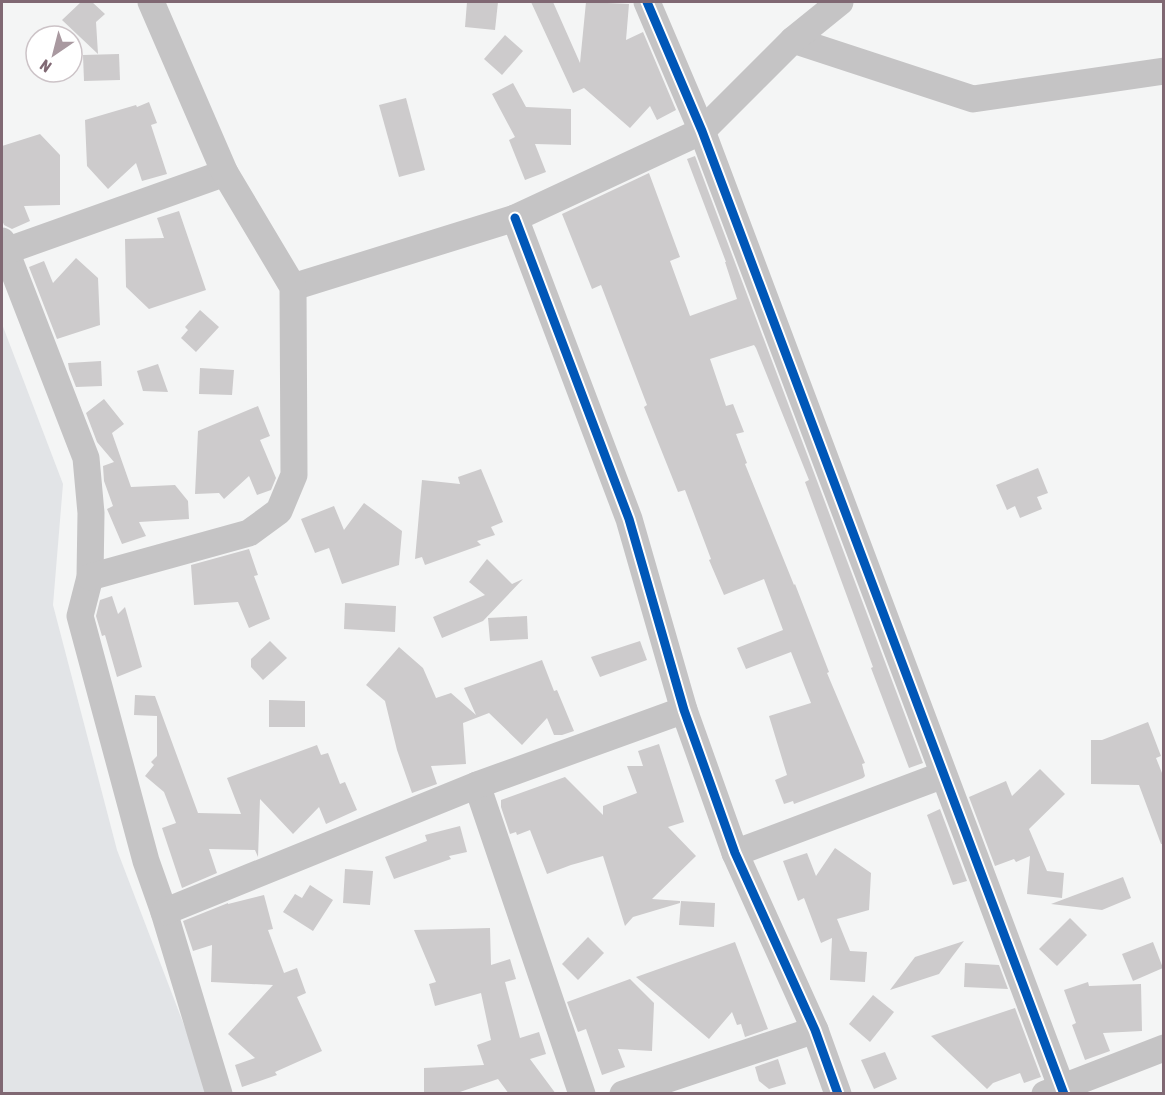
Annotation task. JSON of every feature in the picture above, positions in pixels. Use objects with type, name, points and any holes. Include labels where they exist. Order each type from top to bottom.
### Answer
[{"type":"street","points":[[90,577],[249,532],[279,511],[294,475],[293,287],[225,173],[151,2]]},
{"type":"street","points":[[647,2],[702,131],[943,775],[1056,1091],[1164,1048]]},
{"type":"street","points":[[293,287],[515,218],[702,131],[793,39],[840,2]]},
{"type":"street","points":[[793,39],[973,99],[1164,71]]},
{"type":"street","points":[[219,1094],[164,912],[146,861],[80,616],[90,577],[91,513],[86,458],[4,246],[225,173]]},
{"type":"street","points":[[515,218],[629,519],[684,710],[735,853],[815,1030],[838,1094]]},
{"type":"street","points":[[164,912],[477,785],[684,710]]},
{"type":"street","points":[[735,853],[943,775]]},
{"type":"street","points":[[477,785],[582,1094]]},
{"type":"street","points":[[623,1094],[815,1030]]},
{"type":"shaded area","points":[[2,324],[63,484],[53,605],[117,850],[210,1093],[2,1093]]},
{"type":"building","points":[[81,2],[92,2],[105,14],[96,22],[98,54],[84,41],[84,24],[66,24],[62,20]]},
{"type":"building","points":[[467,2],[498,2],[495,30],[465,27]]},
{"type":"building","points":[[531,2],[553,2],[580,63],[586,2],[629,4],[626,40],[643,32],[676,110],[657,120],[650,106],[630,128],[584,88],[573,93]]},
{"type":"building","points":[[505,35],[523,51],[502,75],[484,59]]},
{"type":"building","points":[[119,54],[120,80],[84,81],[84,55]]},
{"type":"building","points":[[513,83],[526,107],[571,109],[571,145],[535,144],[546,172],[525,180],[509,140],[515,137],[492,94]]},
{"type":"building","points":[[406,98],[425,170],[399,177],[379,105]]},
{"type":"building","points":[[149,102],[157,123],[151,125],[167,174],[142,181],[136,163],[108,189],[87,166],[85,120]]},
{"type":"building","points":[[40,134],[60,155],[60,205],[24,206],[30,221],[12,229],[4,225],[2,220],[2,146]]},
{"type":"building","points":[[695,156],[923,763],[909,768],[805,482],[809,480],[754,345],[710,359],[726,406],[733,404],[744,432],[736,434],[747,463],[745,464],[865,763],[862,764],[865,776],[863,778],[794,804],[793,801],[784,804],[775,780],[787,775],[769,716],[811,703],[791,652],[746,669],[737,648],[783,630],[764,579],[724,595],[709,560],[711,559],[685,490],[678,492],[644,407],[647,405],[601,285],[592,289],[562,214],[649,173],[680,257],[670,261],[690,316],[737,299],[726,262],[687,159]]},
{"type":"building","points":[[179,211],[206,290],[149,309],[126,287],[125,239],[164,238],[157,218]]},
{"type":"building","points":[[76,258],[98,278],[100,325],[57,339],[29,267],[44,261],[53,283]]},
{"type":"building","points":[[200,310],[219,327],[196,352],[181,338],[188,330],[185,327]]},
{"type":"building","points":[[101,361],[102,386],[76,387],[68,363]]},
{"type":"building","points":[[158,364],[168,392],[143,391],[137,371]]},
{"type":"building","points":[[200,368],[234,370],[232,395],[199,394]]},
{"type":"building","points":[[104,399],[124,424],[112,433],[131,487],[175,485],[188,501],[189,519],[139,522],[146,536],[122,544],[107,509],[113,506],[104,481],[103,466],[114,462],[97,442],[86,413]]},
{"type":"building","points":[[258,406],[270,436],[260,440],[276,478],[271,490],[257,495],[249,476],[224,499],[219,493],[195,494],[198,431]]},
{"type":"building","points":[[1038,468],[1048,493],[1037,497],[1042,509],[1020,518],[1015,506],[1007,510],[996,485]]},
{"type":"building","points":[[481,469],[503,522],[491,527],[495,535],[477,541],[481,545],[425,565],[422,557],[415,559],[422,480],[460,484],[458,477]]},
{"type":"building","points":[[364,503],[402,531],[399,565],[342,584],[329,548],[315,553],[301,519],[334,506],[344,530]]},
{"type":"building","points":[[249,549],[258,575],[254,576],[270,619],[249,628],[238,602],[194,605],[191,565]]},
{"type":"building","points":[[487,559],[512,584],[523,579],[483,621],[442,638],[433,617],[485,595],[469,582]]},
{"type":"building","points":[[112,596],[118,614],[125,607],[142,667],[117,677],[105,635],[102,636],[96,616],[100,600]]},
{"type":"building","points":[[345,603],[396,606],[395,632],[344,629]]},
{"type":"building","points":[[527,616],[528,639],[490,641],[488,618]]},
{"type":"building","points":[[270,641],[287,658],[263,680],[251,667],[251,659]]},
{"type":"building","points":[[640,641],[647,660],[600,677],[591,657]]},
{"type":"building","points":[[399,647],[423,668],[436,698],[451,693],[476,715],[464,688],[542,660],[574,731],[554,735],[547,718],[522,745],[489,713],[463,723],[466,764],[431,766],[437,784],[412,793],[397,750],[385,701],[366,685]]},
{"type":"building","points":[[135,695],[155,696],[198,813],[241,814],[227,778],[317,745],[321,755],[328,753],[340,784],[345,782],[357,810],[326,824],[319,807],[293,834],[260,799],[258,857],[255,850],[209,849],[217,873],[182,888],[162,828],[176,823],[164,792],[145,776],[154,765],[151,762],[157,756],[157,716],[134,715]]},
{"type":"building","points":[[269,700],[305,701],[305,727],[269,727]]},
{"type":"building","points":[[1148,722],[1161,756],[1156,758],[1164,778],[1164,844],[1161,844],[1139,785],[1091,784],[1091,740],[1102,740]]},
{"type":"building","points":[[659,744],[684,822],[668,827],[696,856],[652,899],[680,901],[680,903],[633,917],[625,926],[603,856],[547,874],[530,830],[517,835],[516,832],[510,834],[501,800],[565,777],[603,815],[603,806],[637,793],[627,766],[643,766],[638,751]]},
{"type":"building","points":[[1040,769],[1065,794],[1029,829],[1047,871],[1064,873],[1062,898],[1027,894],[1030,856],[1016,862],[1014,859],[995,866],[969,797],[1006,781],[1012,796]]},
{"type":"building","points":[[940,809],[967,881],[953,885],[927,815]]},
{"type":"building","points":[[460,826],[467,852],[449,856],[451,859],[394,879],[385,857],[427,841],[425,835]]},
{"type":"building","points":[[835,848],[871,873],[869,910],[837,919],[850,951],[867,952],[865,982],[830,980],[832,938],[821,943],[804,898],[798,901],[783,861],[807,853],[816,876]]},
{"type":"building","points":[[345,869],[373,871],[370,905],[343,903]]},
{"type":"building","points":[[1123,877],[1131,898],[1102,910],[1051,904]]},
{"type":"building","points":[[310,885],[333,900],[313,931],[283,912],[295,894],[302,898]]},
{"type":"building","points":[[264,895],[273,929],[268,930],[284,973],[297,968],[306,993],[297,997],[322,1051],[275,1072],[277,1075],[242,1087],[235,1065],[255,1058],[228,1034],[273,985],[211,982],[212,945],[193,951],[183,921],[228,903]]},
{"type":"building","points":[[681,901],[715,903],[714,927],[679,925]]},
{"type":"building","points":[[1070,918],[1087,935],[1057,966],[1039,949]]},
{"type":"building","points":[[490,928],[491,965],[510,959],[516,979],[505,982],[520,1038],[539,1032],[546,1054],[530,1059],[556,1094],[509,1094],[498,1079],[454,1094],[424,1094],[424,1068],[484,1065],[477,1045],[491,1040],[481,993],[435,1006],[429,984],[436,982],[414,930]]},
{"type":"building","points":[[588,937],[604,953],[578,980],[562,964]]},
{"type":"building","points":[[964,941],[939,974],[890,990],[915,957]]},
{"type":"building","points":[[735,942],[768,1029],[745,1037],[741,1024],[737,1025],[732,1012],[709,1039],[636,977]]},
{"type":"building","points":[[1153,942],[1163,968],[1133,981],[1122,954]]},
{"type":"building","points":[[965,963],[999,965],[1008,989],[964,987]]},
{"type":"building","points":[[630,979],[654,1003],[652,1051],[618,1049],[625,1067],[602,1075],[586,1029],[578,1032],[567,1002]]},
{"type":"building","points":[[1088,982],[1089,986],[1141,984],[1142,1031],[1103,1033],[1110,1051],[1085,1060],[1072,1025],[1076,1023],[1064,990]]},
{"type":"building","points":[[873,995],[894,1012],[870,1042],[849,1024]]},
{"type":"building","points":[[1015,1008],[1041,1077],[1024,1083],[1020,1073],[993,1083],[987,1089],[931,1036]]},
{"type":"building","points":[[885,1052],[897,1079],[874,1089],[861,1060]]},
{"type":"building","points":[[778,1059],[786,1084],[769,1089],[759,1081],[755,1067]]},
{"type":"cycle path","points":[[647,2],[702,131],[1064,1094]]},
{"type":"cycle path","points":[[515,218],[629,519],[684,710],[735,853],[815,1030],[838,1094]]}]
